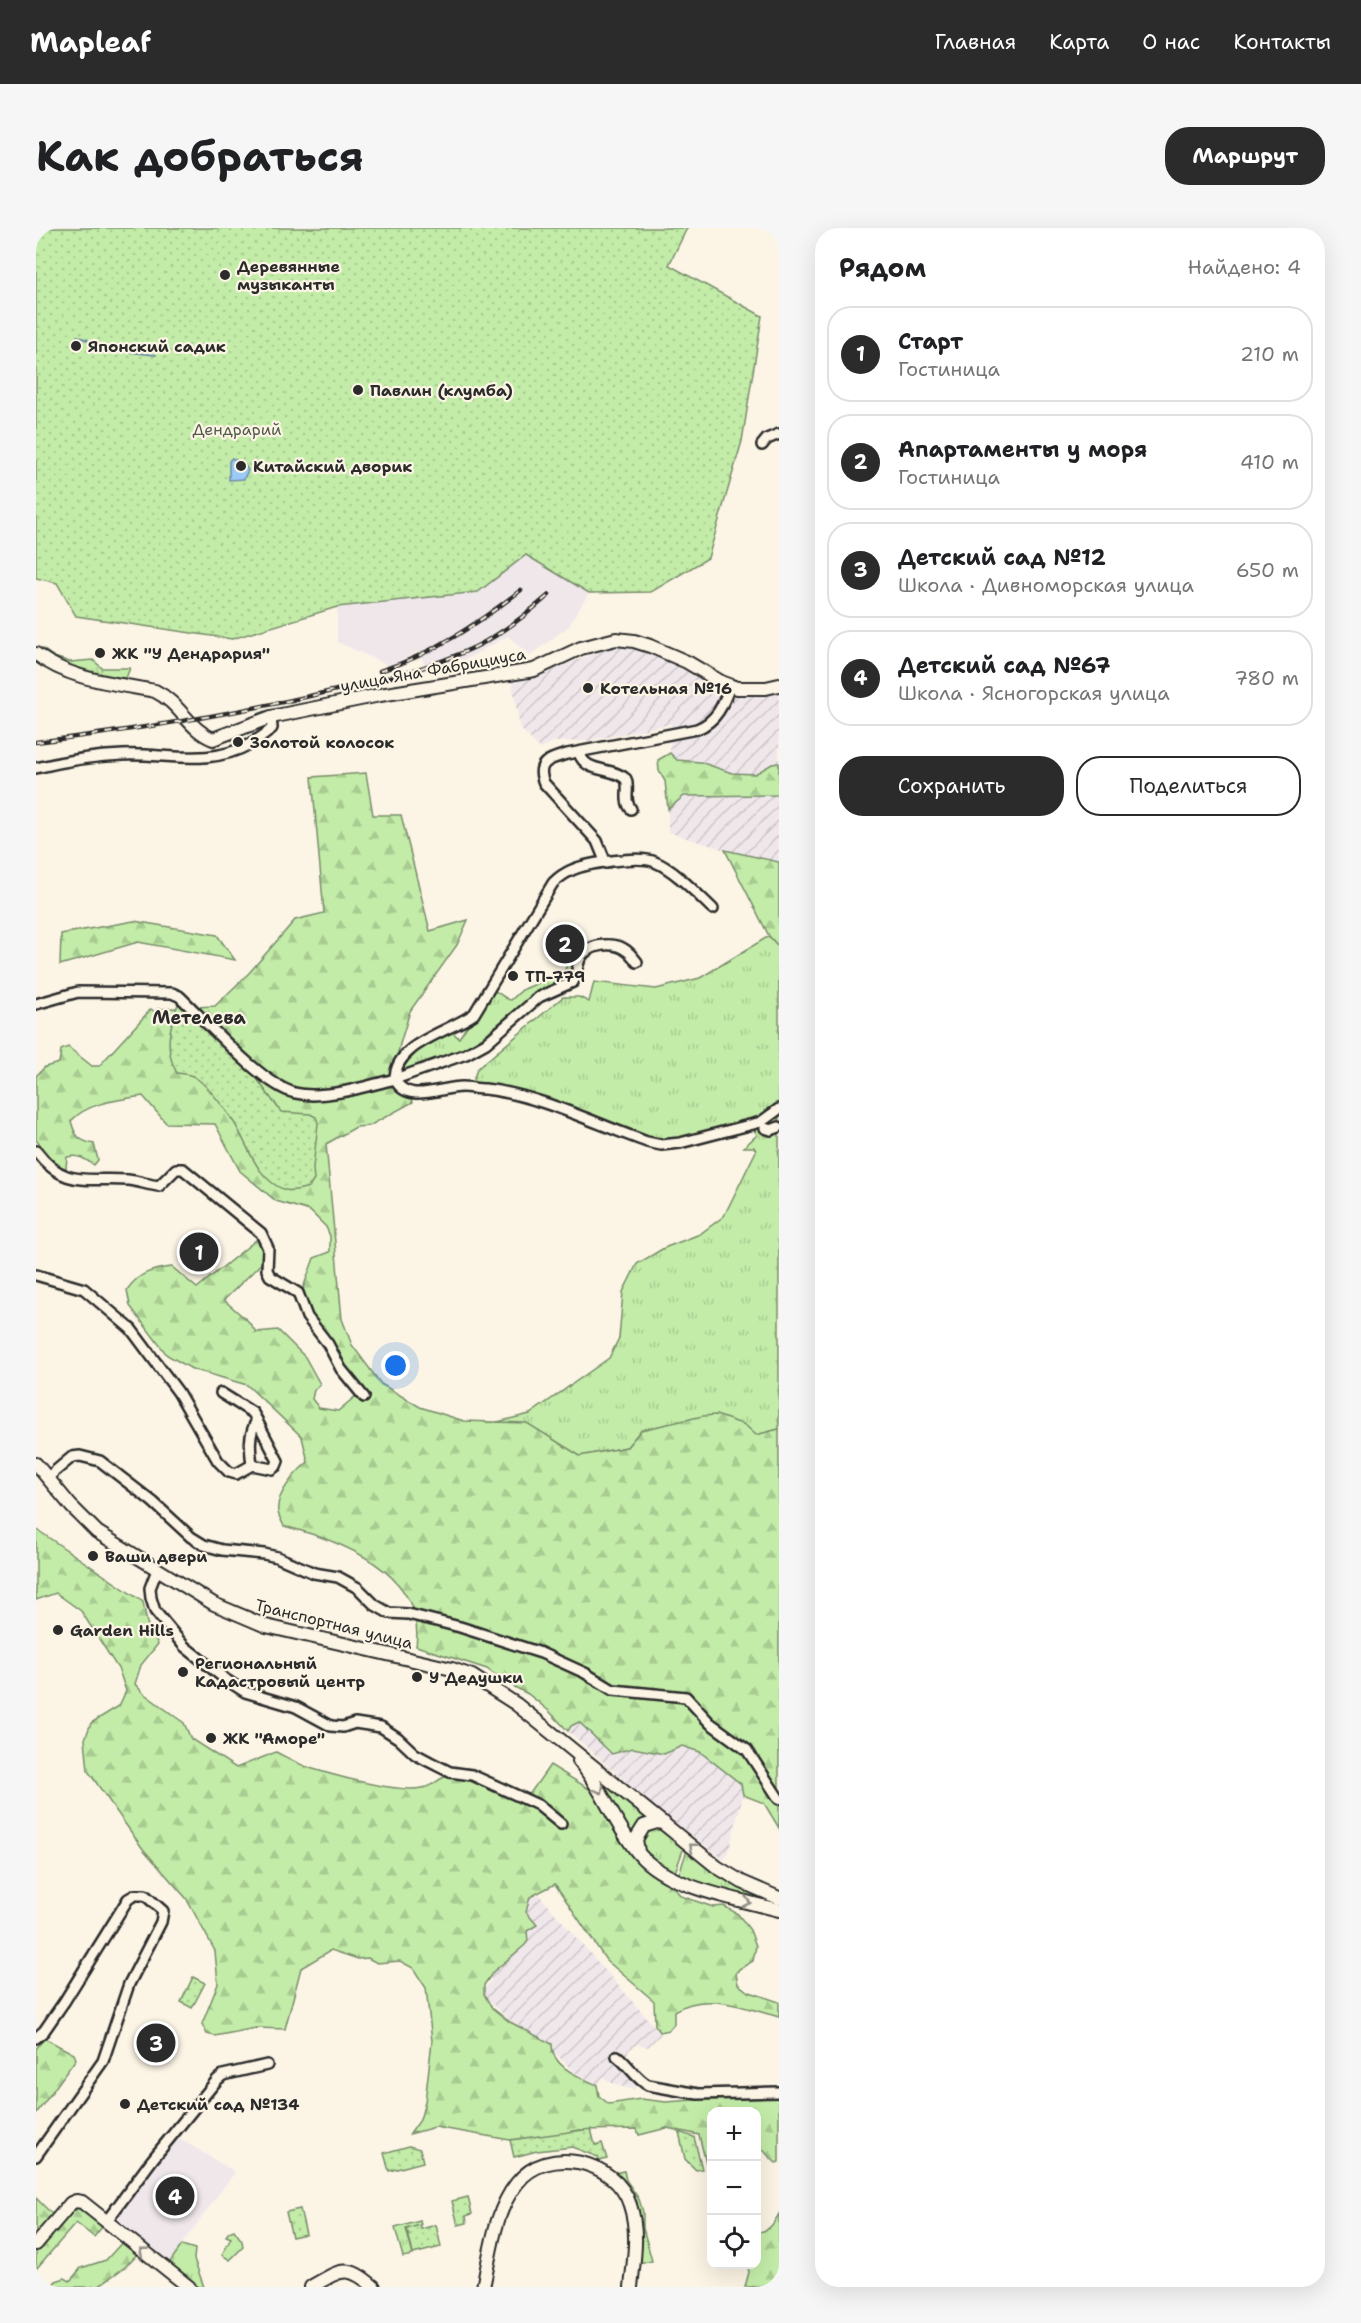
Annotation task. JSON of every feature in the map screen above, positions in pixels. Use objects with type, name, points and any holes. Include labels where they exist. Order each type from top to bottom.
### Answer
[{"type":"main road","name":"улица Яна Фабрициуса","points":[[36,654],[57,669],[71,674],[155,691],[170,699],[197,730],[213,739],[271,717],[380,695],[534,670],[581,648],[616,639],[651,646],[687,662],[729,686],[745,689],[779,686]]},
{"type":"main road","name":"Транспортная улица","points":[[36,1464],[83,1520],[97,1532],[214,1604],[266,1626],[452,1669],[472,1676],[516,1704],[717,1866],[742,1882],[779,1898]]},
{"type":"main road","name":"Транспортная улица","points":[[564,1744],[594,1778],[622,1830],[639,1854],[652,1866],[675,1879],[730,1898],[779,1910]]},
{"type":"main road","points":[[639,1854],[636,1839],[641,1830],[650,1823],[664,1823]]},
{"type":"main road","points":[[483,2287],[500,2214],[510,2192],[519,2180],[543,2164],[572,2161],[596,2168],[608,2175],[630,2202],[635,2224],[636,2249],[631,2287]]},
{"type":"main road","points":[[36,2244],[71,2203],[82,2202],[189,2287]]},
{"type":"main road","points":[[311,2287],[344,2270],[356,2273],[374,2287]]},
{"type":"street","points":[[762,445],[766,439],[779,434]]},
{"type":"street","points":[[606,863],[597,841],[544,783],[540,771],[547,761],[705,726],[717,715],[729,686]]},
{"type":"street","points":[[36,768],[82,759],[123,755],[208,758],[232,753],[264,736],[272,728],[271,717]]},
{"type":"street","points":[[579,753],[581,760],[589,767],[619,774],[626,779],[628,788],[626,802],[631,809]]},
{"type":"street","points":[[713,909],[656,862],[644,859],[574,869],[559,877],[474,1014],[406,1052],[395,1068],[395,1079],[397,1084],[411,1093],[428,1093],[460,1087],[495,1090],[545,1104],[647,1142],[661,1145],[763,1125],[779,1109]]},
{"type":"street","points":[[36,1004],[78,992],[172,993],[179,996],[264,1077],[295,1093],[315,1094],[395,1079],[451,1061],[486,1042],[539,997],[573,982],[580,960],[587,951],[593,948],[610,945],[620,947],[628,951],[637,962]]},
{"type":"street","points":[[763,1125],[771,1130],[779,1127]]},
{"type":"street","points":[[36,1151],[49,1168],[77,1180],[129,1180],[159,1186],[176,1169],[183,1169],[261,1233],[268,1248],[267,1270],[270,1276],[298,1293],[307,1317],[328,1344],[341,1369],[364,1397]]},
{"type":"street","points":[[36,1275],[84,1289],[131,1329],[178,1392],[223,1467],[236,1474],[252,1465],[272,1469],[278,1461],[253,1413],[221,1393]]},
{"type":"street","points":[[252,1465],[249,1442],[252,1428],[257,1420]]},
{"type":"street","points":[[47,1478],[72,1457],[80,1456],[100,1461],[153,1502],[191,1537],[204,1545],[222,1550],[277,1557],[314,1573],[338,1576],[358,1588],[375,1605],[389,1613],[408,1614],[450,1624],[541,1653],[585,1672],[613,1690],[686,1697],[710,1723],[747,1750],[779,1799]]},
{"type":"street","points":[[157,1570],[150,1587],[155,1611],[184,1646],[245,1692],[296,1707],[331,1726],[342,1727],[355,1723],[381,1727],[398,1738],[415,1754],[450,1772],[472,1775],[538,1805],[561,1824]]},
{"type":"street","points":[[36,2038],[44,2031],[64,2002],[128,1899],[135,1895],[145,1895],[161,1908],[163,1913],[161,1922],[129,1984],[107,2053],[36,2156]]},
{"type":"street","points":[[617,2056],[627,2063],[641,2082],[658,2087],[708,2094],[779,2092]]},
{"type":"street","points":[[106,2222],[152,2160],[217,2080],[223,2075],[267,2065]]},
{"type":"shaded area","points":[[526,555],[589,593],[569,626],[530,656],[508,636],[463,661],[426,671],[420,651],[390,666],[337,642],[337,607],[478,592]]},
{"type":"shaded area","points":[[619,646],[641,648],[685,668],[714,685],[723,704],[767,680],[779,679],[779,763],[772,764],[755,774],[732,773],[700,762],[677,760],[670,753],[671,724],[588,741],[552,742],[540,749],[520,728],[511,678],[546,670],[581,659],[600,650]]},
{"type":"shaded area","points":[[779,795],[779,862],[725,850],[668,832],[668,809],[684,796]]},
{"type":"shaded area","points":[[579,1721],[612,1754],[634,1748],[664,1754],[682,1746],[700,1752],[741,1784],[743,1795],[730,1846],[724,1860],[655,1807],[568,1731]]},
{"type":"shaded area","points":[[533,1888],[661,2034],[648,2047],[637,2044],[629,2050],[625,2058],[642,2078],[633,2090],[611,2083],[603,2077],[597,2085],[574,2072],[556,2054],[511,2021],[480,1993],[492,1980],[484,1971],[514,1904]]},
{"type":"shaded area","points":[[179,2138],[235,2172],[168,2263],[112,2220]]},
{"type":"green space","name":"Дендрарий","points":[[36,228],[687,228],[669,265],[762,316],[742,441],[708,558],[651,592],[589,593],[526,555],[478,592],[337,607],[232,639],[76,616],[57,583],[36,578]]},
{"type":"green space","points":[[43,649],[54,657],[70,662],[93,660],[102,668],[130,668],[126,678],[81,671],[60,662]]},
{"type":"green space","points":[[670,753],[677,760],[700,762],[732,773],[755,774],[772,764],[779,763],[779,795],[684,796],[668,809],[665,781],[659,771],[658,760]]},
{"type":"green space","points":[[366,773],[373,815],[401,815],[430,931],[468,920],[457,945],[410,1011],[400,1044],[396,1061],[413,1102],[369,1126],[356,1127],[326,1144],[342,1319],[352,1345],[381,1384],[420,1407],[464,1421],[527,1423],[580,1456],[627,1447],[641,1430],[703,1416],[716,1415],[745,1425],[756,1435],[779,1429],[779,1828],[764,1803],[743,1795],[741,1784],[700,1752],[682,1746],[664,1754],[633,1748],[612,1754],[579,1722],[571,1726],[568,1731],[528,1694],[487,1669],[416,1646],[416,1620],[408,1598],[394,1579],[376,1564],[354,1551],[307,1532],[284,1526],[278,1512],[280,1498],[292,1478],[308,1462],[302,1437],[247,1385],[192,1369],[167,1355],[130,1306],[127,1290],[131,1284],[146,1273],[172,1267],[197,1288],[256,1240],[262,1246],[262,1263],[224,1300],[248,1321],[256,1332],[278,1330],[305,1357],[320,1384],[314,1390],[312,1399],[319,1408],[338,1411],[358,1394],[331,1340],[310,1316],[303,1288],[314,1258],[330,1252],[330,1236],[326,1227],[310,1211],[276,1201],[240,1171],[215,1124],[166,1123],[143,1096],[95,1106],[71,1121],[78,1137],[94,1144],[98,1160],[94,1165],[71,1156],[67,1157],[66,1168],[58,1167],[36,1140],[36,1076],[45,1067],[59,1063],[61,1050],[68,1047],[92,1066],[99,1066],[151,1009],[155,1012],[157,1009],[215,1006],[249,973],[295,920],[324,913],[312,777]]},
{"type":"green space","points":[[725,850],[779,862],[779,947],[769,936]]},
{"type":"green space","points":[[134,921],[217,935],[235,960],[138,942],[60,965],[61,934]]},
{"type":"green space","points":[[769,936],[779,947],[779,1429],[756,1435],[659,1427],[641,1430],[627,1447],[580,1456],[527,1424],[493,1423],[530,1414],[609,1358],[619,1338],[623,1292],[637,1264],[664,1248],[700,1234],[724,1216],[756,1151],[754,1147],[744,1147],[757,1135],[753,1128],[682,1147],[648,1146],[625,1140],[583,1121],[547,1109],[508,1099],[469,1093],[477,1069],[563,997],[579,997],[589,1002],[594,982],[656,989],[700,978]]},
{"type":"green space","points":[[568,961],[571,961],[573,966],[567,981],[543,989],[531,997],[469,1048],[448,1058],[408,1071],[402,1067],[402,1063],[415,1052],[451,1031],[459,1038],[491,990],[511,1000],[522,990],[552,977],[563,976]]},
{"type":"green space","points":[[180,999],[241,1057],[281,1112],[310,1114],[316,1117],[318,1123],[313,1168],[314,1180],[309,1187],[289,1191],[276,1186],[261,1171],[232,1119],[212,1093],[194,1077],[177,1073],[169,1046],[173,1018]]},
{"type":"green space","points":[[36,1529],[143,1602],[147,1623],[158,1644],[141,1665],[135,1684],[143,1693],[184,1723],[191,1739],[236,1768],[276,1752],[313,1769],[383,1786],[422,1788],[444,1777],[454,1775],[500,1792],[529,1795],[550,1765],[599,1795],[616,1834],[636,1861],[675,1889],[681,1896],[713,1907],[724,1906],[738,1914],[750,1930],[756,1946],[753,1961],[739,1969],[736,1974],[738,1984],[747,1991],[779,2002],[779,2017],[726,2003],[700,2002],[674,2011],[674,2024],[669,2030],[660,2032],[655,2025],[654,2001],[606,1960],[555,1884],[530,1897],[526,1912],[537,1925],[527,1931],[528,1941],[525,1945],[493,1972],[484,1985],[484,1994],[492,2008],[510,2022],[552,2044],[556,2059],[561,2065],[575,2075],[597,2085],[599,2096],[609,2104],[641,2099],[666,2102],[720,2098],[779,2098],[779,2162],[776,2163],[769,2157],[761,2146],[761,2107],[707,2107],[707,2167],[699,2135],[667,2128],[639,2135],[637,2129],[579,2130],[546,2137],[510,2140],[435,2127],[410,2134],[420,2120],[425,2102],[432,2041],[426,1988],[413,1968],[400,1961],[377,1963],[368,1958],[358,1959],[331,1950],[301,1968],[285,2029],[256,2028],[215,2036],[207,2034],[202,2024],[218,1984],[215,1951],[186,1898],[143,1849],[88,1771],[85,1739],[91,1723],[119,1706],[126,1691],[119,1670],[81,1611],[56,1593],[36,1600]]},
{"type":"green space","points":[[600,1777],[648,1818],[640,1822],[632,1833],[630,1833]]},
{"type":"green space","points":[[662,1829],[684,1847],[674,1875],[643,1853],[641,1839],[648,1830]]},
{"type":"green space","points":[[687,1850],[779,1904],[678,1877]]},
{"type":"green space","points":[[193,1977],[205,1983],[192,2008],[181,2002]]},
{"type":"green space","points":[[44,2038],[74,2054],[76,2059],[36,2114],[36,2049]]},
{"type":"green space","points":[[591,2129],[595,2145],[602,2143],[607,2159],[599,2161],[598,2157],[572,2147],[537,2151],[514,2157],[510,2140]]},
{"type":"green space","points":[[679,2132],[694,2137],[702,2169],[696,2170],[685,2159]]},
{"type":"green space","points":[[409,2146],[420,2149],[423,2162],[389,2171],[384,2153]]},
{"type":"green space","points":[[624,2171],[626,2180],[639,2199],[643,2212],[643,2228],[652,2261],[639,2264],[641,2226],[639,2214],[631,2193],[614,2173]]},
{"type":"green space","points":[[468,2197],[472,2214],[466,2216],[467,2223],[458,2225],[452,2201]]},
{"type":"green space","points":[[36,2198],[53,2215],[36,2235]]},
{"type":"green space","points":[[82,2202],[106,2222],[94,2237],[76,2223],[36,2269],[36,2244],[69,2206],[75,2210]]},
{"type":"green space","points":[[300,2209],[306,2234],[292,2237],[286,2212]]},
{"type":"green space","points":[[779,2214],[779,2287],[745,2287],[748,2269],[761,2269],[761,2232],[773,2224]]},
{"type":"green space","points":[[420,2221],[421,2225],[406,2229],[413,2255],[403,2257],[395,2228]]},
{"type":"green space","points":[[420,2225],[421,2229],[436,2225],[441,2247],[413,2254],[407,2229]]},
{"type":"green space","points":[[234,2230],[242,2241],[243,2247],[230,2260],[222,2255],[231,2238],[226,2236]]},
{"type":"green space","points":[[126,2238],[141,2250],[125,2267],[97,2287],[51,2287],[56,2281],[65,2278],[70,2281],[81,2268],[106,2260]]},
{"type":"green space","points":[[182,2245],[195,2249],[194,2259],[204,2287],[196,2287],[167,2266]]},
{"type":"water","points":[[232,458],[244,464],[248,470],[244,479],[229,480],[229,461]]},
{"type":"waterway","points":[[77,336],[100,345]]},
{"type":"waterway","points":[[105,349],[156,355]]},
{"type":"railway","points":[[380,671],[418,656],[454,637],[521,590]]},
{"type":"railway","points":[[36,742],[148,727],[222,714],[368,683],[404,673],[440,662],[485,642],[514,624],[549,595]]},
{"type":"place","name":"Деревянные музыканты","points":[[225,275]]},
{"type":"place","name":"Японский садик","points":[[76,346]]},
{"type":"place","name":"Павлин (клумба)","points":[[358,390]]},
{"type":"place","name":"Китайский дворик","points":[[241,466]]},
{"type":"place","name":"ЖК \"У Дендрария\"","points":[[100,653]]},
{"type":"place","name":"Котельная №16","points":[[588,688]]},
{"type":"place","name":"Золотой колосок","points":[[238,742]]},
{"type":"place","name":"Апартаменты у моря","points":[[565,944]]},
{"type":"place","name":"ТП-779","points":[[513,976]]},
{"type":"place","name":"Старт","points":[[199,1252]]},
{"type":"place","name":"Ваши двери","points":[[93,1556]]},
{"type":"place","name":"Garden Hills","points":[[58,1630]]},
{"type":"place","name":"Региональный Кадастровый центр","points":[[183,1672]]},
{"type":"place","name":"У Дедушки","points":[[417,1677]]},
{"type":"place","name":"ЖК \"Аморе\"","points":[[211,1738]]},
{"type":"place","name":"Детский сад №12","points":[[156,2043]]},
{"type":"place","name":"Детский сад №134","points":[[125,2104]]},
{"type":"place","name":"Детский сад №67","points":[[175,2196]]},
{"type":"district","name":"Метелева","points":[[199,1018]]}]
